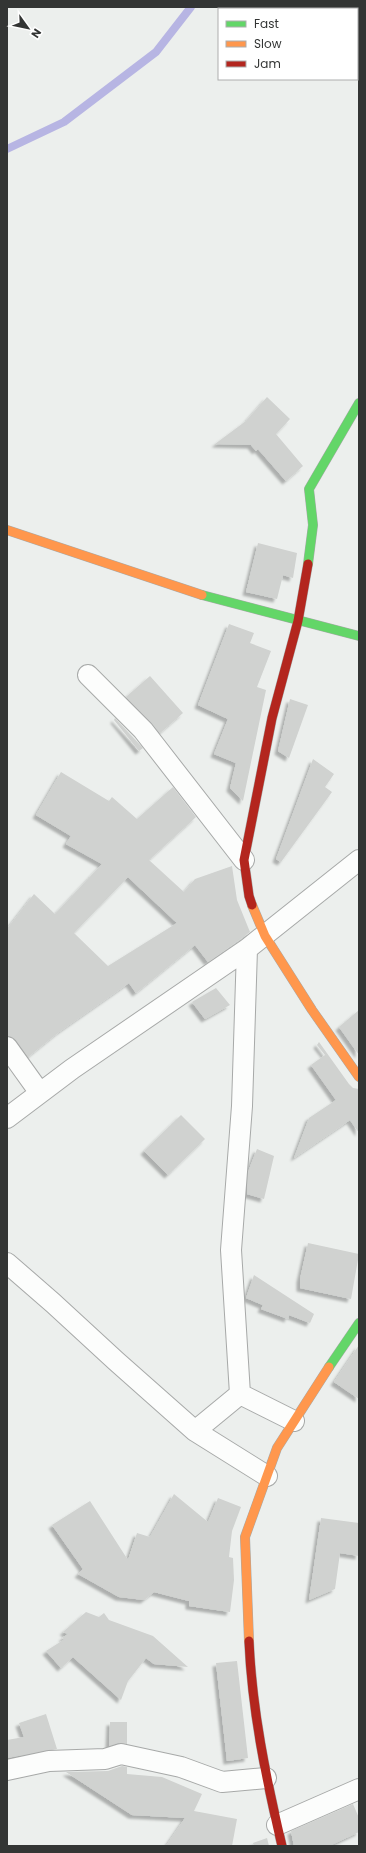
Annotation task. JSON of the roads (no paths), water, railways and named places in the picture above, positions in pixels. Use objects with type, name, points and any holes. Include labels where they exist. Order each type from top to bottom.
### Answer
[{"type":"street","points":[[359,403],[309,489],[313,525],[307,576],[298,621],[272,718],[244,860],[250,896],[265,936],[312,1010],[359,1077]]},
{"type":"street","points":[[7,530],[218,602],[359,636]]},
{"type":"street","points":[[88,675],[143,730],[244,860]]},
{"type":"street","points":[[7,1118],[40,1092],[265,936],[359,860]]},
{"type":"street","points":[[240,1394],[231,1250],[242,1106],[247,949]]},
{"type":"street","points":[[7,1047],[40,1092]]},
{"type":"street","points":[[7,1263],[195,1430],[267,1476]]},
{"type":"street","points":[[282,1846],[266,1778],[251,1680],[245,1537],[277,1448],[328,1368],[359,1324]]},
{"type":"street","points":[[240,1394],[294,1421]]},
{"type":"street","points":[[195,1430],[240,1394]]},
{"type":"street","points":[[7,1770],[49,1761],[105,1759],[121,1754],[181,1767],[222,1782],[266,1778]]},
{"type":"street","points":[[277,1825],[359,1789]]},
{"type":"waterway","points":[[7,149],[64,122],[156,52],[191,7]]}]
